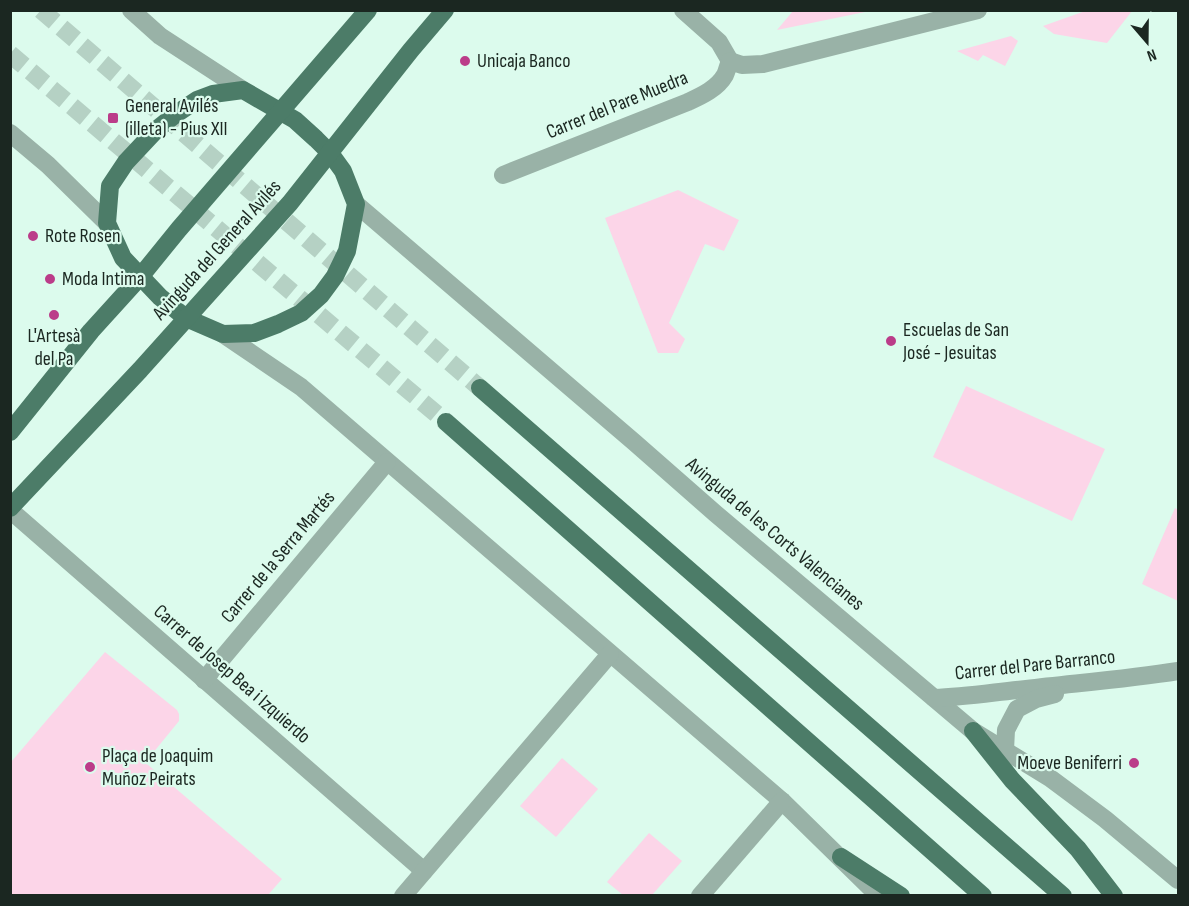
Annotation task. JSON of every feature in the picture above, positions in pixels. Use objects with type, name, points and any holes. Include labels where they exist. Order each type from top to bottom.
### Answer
[{"type":"main road","name":"Avinguda del General Avilés","points":[[10,432],[92,331],[368,10]]},
{"type":"main road","name":"Avinguda del General Avilés","points":[[10,509],[141,370],[290,203],[445,10]]},
{"type":"main road","points":[[243,90],[280,111],[295,120],[330,153],[343,171],[356,204],[347,250],[335,276],[321,295],[301,314],[254,333],[223,334],[186,318],[160,297],[123,258],[107,223],[110,186],[126,162],[156,130],[197,100],[213,94],[243,90]]},
{"type":"main road","points":[[480,388],[1063,896]]},
{"type":"main road","points":[[446,423],[983,896]]},
{"type":"main road","points":[[973,731],[1012,780],[1078,849],[1114,896]]},
{"type":"main road","points":[[841,857],[901,896]]},
{"type":"street","points":[[131,10],[160,36],[243,90]]},
{"type":"street","points":[[683,10],[719,42],[730,61],[742,65],[763,64],[978,10]]},
{"type":"street","name":"Carrer del Pare Muedra","points":[[503,175],[702,96],[724,76],[730,61]]},
{"type":"street","points":[[10,133],[48,165],[107,223]]},
{"type":"street","name":"Avinguda de les Corts Valencianes","points":[[356,204],[716,514],[973,731],[1050,778],[1179,880]]},
{"type":"street","points":[[223,334],[301,387],[782,801],[879,896]]},
{"type":"street","name":"Carrer de la Serra Martés","points":[[204,680],[387,462]]},
{"type":"street","name":"Carrer de Josep Bea i Izquierdo","points":[[10,509],[424,871]]},
{"type":"street","points":[[403,896],[610,654]]},
{"type":"street","name":"Carrer del Pare Barranco","points":[[1005,750],[1006,730],[1017,709],[1036,699],[1179,671]]},
{"type":"street","name":"Carrer del Pare Barranco","points":[[934,698],[962,697],[1142,677]]},
{"type":"street","points":[[700,896],[782,801]]},
{"type":"shaded area","points":[[793,10],[870,11],[777,30]]},
{"type":"shaded area","points":[[1088,10],[1132,11],[1107,43],[1054,34],[1043,26]]},
{"type":"shaded area","points":[[1011,36],[1018,41],[1005,66],[983,55],[978,61],[957,51]]},
{"type":"shaded area","points":[[678,190],[739,220],[724,251],[705,244],[669,323],[685,339],[678,353],[658,353],[605,218]]},
{"type":"shaded area","points":[[966,386],[1105,449],[1072,521],[933,457]]},
{"type":"shaded area","points":[[1175,508],[1178,510],[1178,601],[1142,584]]},
{"type":"shaded area","name":"Plaça de Joaquim Muñoz Peirats","points":[[105,652],[179,714],[179,721],[148,759],[147,764],[282,879],[268,895],[11,895],[11,762]]},
{"type":"shaded area","points":[[562,758],[598,789],[556,837],[520,806]]},
{"type":"shaded area","points":[[649,833],[682,861],[652,895],[623,895],[607,882]]},
{"type":"tunnel","points":[[41,10],[480,388]]},
{"type":"tunnel","points":[[10,54],[446,422]]},
{"type":"place","name":"Unicaja Banco","points":[[465,61]]},
{"type":"place","name":"General Avilés (illeta) - Pius XII","points":[[113,118]]},
{"type":"place","name":"Rote Rosen","points":[[33,236]]},
{"type":"place","name":"Moda Intima","points":[[50,279]]},
{"type":"place","name":"L'Artesà del Pa","points":[[54,315]]},
{"type":"place","name":"Escuelas de San José - Jesuitas","points":[[891,341]]},
{"type":"place","name":"Moeve Beniferri","points":[[1134,763]]},
{"type":"place","name":"Plaça de Joaquim Muñoz Peirats","points":[[90,767]]}]
